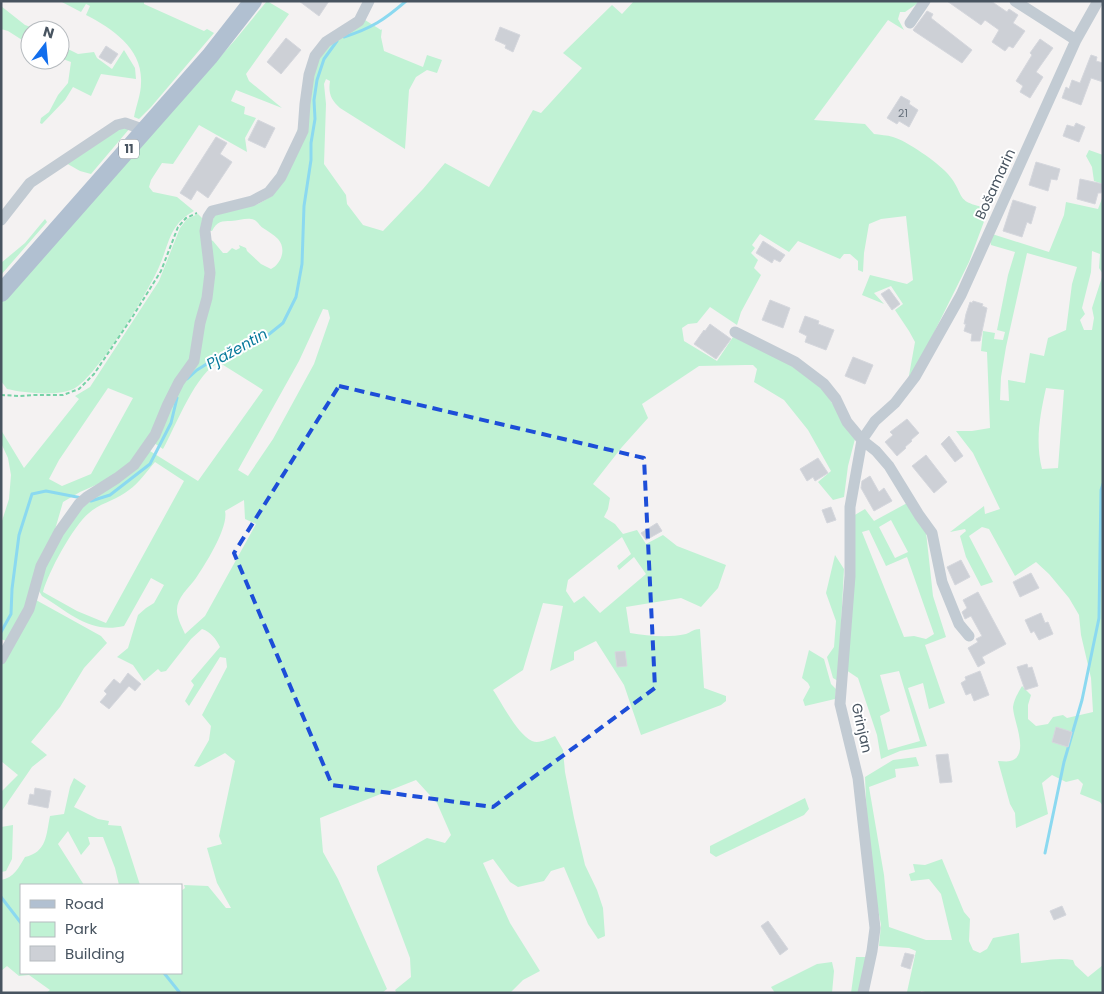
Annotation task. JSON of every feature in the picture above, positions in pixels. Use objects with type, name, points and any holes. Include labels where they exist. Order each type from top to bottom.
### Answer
[{"type":"main road","name":"11","points":[[1,293],[210,56],[253,1]]},
{"type":"street","points":[[1,659],[29,609],[41,566],[59,532],[83,500],[134,465],[155,435],[179,382],[194,361],[210,273],[205,231],[208,218],[212,211],[252,201],[269,192],[281,177],[303,131],[309,75],[315,56],[326,42],[359,21],[369,1]]},
{"type":"street","points":[[910,23],[925,1]]},
{"type":"street","points":[[1015,1],[1076,40]]},
{"type":"street","name":"Bošamarin","points":[[915,377],[961,295],[1076,40],[1098,1]]},
{"type":"street","points":[[1,220],[30,184],[117,125],[125,123],[145,130]]},
{"type":"street","points":[[735,332],[794,362],[824,384],[836,399],[847,422],[862,440],[890,466],[932,533],[942,582],[959,624],[969,636]]},
{"type":"street","name":"Grinjan","points":[[863,993],[875,928],[858,778],[840,704],[850,576],[850,506],[862,440],[875,421],[895,403],[915,377]]},
{"type":"path","points":[[1,395],[63,395],[79,389],[94,374],[133,316],[160,271],[178,227],[186,218],[195,213],[212,211]]},
{"type":"highlighted area","points":[[339,386],[644,458],[655,688],[493,807],[332,785],[234,553]]},
{"type":"green space","points":[[60,1],[144,1],[144,4],[204,31],[207,29],[214,33],[139,119],[134,117],[141,87],[140,71],[132,50],[116,34],[86,15],[90,6],[86,4],[81,12]]},
{"type":"green space","points":[[267,1],[289,14],[246,74],[249,81],[282,108],[236,90],[231,101],[245,107],[244,114],[256,118],[245,138],[247,152],[199,125],[173,164],[162,163],[151,180],[149,187],[153,192],[177,197],[194,211],[186,216],[175,228],[159,267],[144,295],[96,368],[75,388],[60,393],[32,393],[7,389],[1,381],[1,302],[235,40]]},
{"type":"green space","points":[[634,1],[921,1],[905,12],[900,12],[898,19],[904,30],[888,20],[814,120],[865,124],[874,134],[899,139],[922,152],[942,168],[965,200],[977,206],[989,208],[969,262],[916,369],[908,381],[915,342],[895,310],[903,304],[891,286],[874,293],[884,304],[862,295],[870,275],[907,284],[913,280],[906,216],[881,219],[869,224],[863,272],[858,270],[858,261],[850,254],[844,254],[840,259],[798,241],[789,252],[760,234],[752,245],[755,248],[751,253],[758,260],[754,268],[761,275],[741,312],[737,325],[710,307],[697,323],[688,324],[682,328],[684,341],[717,361],[733,337],[781,358],[823,389],[855,439],[848,466],[844,497],[833,500],[818,482],[831,471],[808,430],[784,400],[754,382],[757,369],[753,365],[699,366],[642,404],[648,418],[593,484],[610,498],[604,517],[615,524],[623,534],[637,530],[646,544],[663,535],[677,546],[726,565],[718,588],[701,607],[681,598],[626,607],[630,633],[672,636],[700,629],[704,688],[726,696],[726,701],[721,705],[641,735],[624,685],[596,641],[574,652],[574,660],[550,671],[563,606],[543,603],[523,670],[493,690],[515,725],[526,737],[538,742],[555,736],[563,750],[565,772],[574,818],[585,865],[603,908],[605,936],[598,939],[588,924],[564,867],[551,871],[544,881],[518,887],[510,882],[493,859],[483,863],[510,923],[540,971],[523,980],[510,993],[397,993],[395,990],[411,977],[410,958],[377,866],[427,838],[445,843],[451,835],[437,803],[416,780],[320,818],[323,852],[338,879],[387,989],[382,993],[46,993],[50,990],[29,975],[19,976],[7,966],[1,971],[1,880],[13,874],[25,857],[32,855],[42,847],[50,816],[64,814],[74,778],[86,786],[74,807],[98,819],[109,821],[108,825],[121,826],[140,884],[119,884],[115,868],[103,837],[88,837],[90,844],[81,855],[68,831],[58,844],[83,884],[20,884],[20,974],[182,974],[182,890],[185,888],[184,885],[208,886],[226,908],[231,908],[217,883],[207,848],[222,844],[219,836],[235,761],[225,753],[199,767],[194,766],[209,740],[211,726],[202,715],[227,667],[226,658],[220,657],[189,706],[185,701],[194,685],[191,681],[220,647],[211,634],[202,629],[191,639],[166,671],[161,672],[158,669],[144,681],[133,665],[117,657],[128,648],[138,615],[154,603],[164,585],[151,578],[124,626],[112,628],[90,625],[71,615],[42,596],[39,591],[38,582],[61,535],[81,509],[150,451],[198,481],[263,390],[220,363],[211,368],[195,387],[163,449],[154,443],[170,405],[195,364],[209,239],[223,253],[227,253],[232,248],[236,250],[240,248],[239,245],[246,248],[261,264],[271,269],[278,264],[282,256],[281,243],[271,233],[261,227],[257,221],[246,219],[222,222],[218,223],[212,231],[208,230],[215,215],[258,204],[272,196],[284,180],[314,69],[326,47],[365,20],[382,29],[381,37],[384,51],[423,67],[427,55],[442,60],[437,73],[427,70],[416,77],[409,90],[405,149],[340,108],[331,96],[329,89],[330,81],[326,79],[324,84],[326,104],[324,164],[346,195],[347,204],[363,225],[383,231],[445,163],[489,187],[533,110],[541,113],[582,68],[563,53],[612,5],[622,14]],"holes":[[[323,309],[328,310],[330,318],[314,364],[273,439],[248,476],[238,470],[299,361]],[[155,462],[184,481],[106,623],[77,611],[43,592],[62,550],[83,519],[93,510],[129,490]],[[244,500],[245,519],[256,524],[205,616],[185,634],[177,612],[178,602],[200,572],[215,546],[223,526],[225,511]],[[622,537],[631,554],[617,566],[619,570],[634,557],[646,574],[600,613],[584,596],[574,603],[566,591],[568,580]]]},
{"type":"green space","points":[[1,6],[20,21],[20,39],[1,29]]},
{"type":"green space","points":[[70,50],[78,54],[94,52],[97,58],[112,69],[124,50],[135,68],[136,79],[101,74],[91,96],[73,87],[65,100],[42,124],[40,123],[41,118],[49,112],[58,95],[68,83],[71,62]]},
{"type":"green space","points":[[119,127],[130,128],[91,174],[80,171],[66,163]]},
{"type":"green space","points":[[1089,150],[1103,155],[1103,184],[1094,181],[1092,167],[1086,156]]},
{"type":"green space","points":[[1103,196],[1103,274],[1103,806],[1100,802],[1080,794],[1083,784],[1078,779],[1066,782],[1052,775],[1042,783],[1048,814],[1016,828],[1015,813],[1010,804],[998,761],[1010,761],[1016,758],[1019,752],[1019,737],[1013,707],[1016,696],[1022,686],[1031,695],[1028,705],[1028,719],[1036,726],[1048,724],[1053,717],[1063,715],[1067,718],[1093,712],[1091,678],[1081,635],[1079,615],[1069,598],[1049,574],[1036,562],[1015,576],[989,529],[982,527],[969,536],[993,582],[981,586],[966,557],[960,536],[966,531],[965,529],[950,532],[984,506],[985,514],[1000,509],[973,453],[956,431],[990,428],[987,352],[981,351],[983,331],[995,333],[994,339],[1003,340],[1005,332],[997,330],[1008,275],[1015,252],[991,245],[989,233],[1049,252],[1064,215],[1066,202],[1098,209]],"holes":[[[1092,251],[1100,254],[1099,268],[1103,274],[1092,308],[1094,318],[1092,330],[1084,330],[1080,320],[1085,314],[1082,308],[1091,272]],[[1027,253],[1077,267],[1072,284],[1066,330],[1048,338],[1044,356],[1030,353],[1025,383],[1008,380],[1009,401],[1000,400],[1001,377],[1006,347]],[[1046,388],[1064,390],[1058,468],[1042,469],[1039,438],[1040,418]]]},
{"type":"green space","points":[[198,214],[202,218],[201,235],[206,279],[194,350],[159,420],[133,460],[105,481],[63,502],[52,540],[28,603],[6,641],[1,639],[1,524],[9,499],[11,475],[8,458],[1,443],[1,430],[24,468],[79,399],[75,396],[90,387],[159,281],[180,228],[187,219]],"holes":[[[108,388],[133,398],[91,474],[62,486],[49,479],[59,460]]]},
{"type":"green space","points":[[45,219],[47,222],[1,275],[1,263],[25,243]]},
{"type":"green space","points":[[909,502],[926,532],[933,596],[946,637],[925,645],[945,703],[929,709],[923,683],[908,688],[927,746],[900,751],[881,759],[877,735],[858,678],[846,670],[853,516],[865,509],[874,521]],"holes":[[[891,520],[908,552],[895,558],[879,527]],[[869,530],[886,566],[907,557],[934,634],[926,639],[914,636],[904,637],[862,532]],[[899,671],[920,741],[888,750],[880,716],[890,711],[880,675]]]},
{"type":"green space","points":[[835,555],[844,569],[838,681],[833,678],[827,657],[834,647],[836,621],[826,593]]},
{"type":"green space","points":[[36,600],[101,636],[107,643],[84,668],[60,707],[31,742],[47,755],[32,767],[1,812],[1,792],[18,775],[1,761],[1,666]]},
{"type":"green space","points":[[809,650],[824,659],[831,684],[836,689],[835,699],[805,706],[803,700],[810,687],[802,678]]},
{"type":"green space","points":[[916,757],[919,766],[895,769],[896,777],[869,787],[884,875],[889,927],[926,940],[952,940],[941,894],[929,879],[911,881],[909,874],[915,872],[913,864],[925,865],[942,859],[964,912],[970,919],[969,941],[973,950],[980,953],[987,949],[993,938],[1019,933],[1021,963],[1054,959],[1073,960],[1075,965],[1088,977],[1103,965],[1103,993],[907,992],[916,951],[909,948],[879,946],[881,925],[875,893],[867,820],[865,777],[893,760]]},
{"type":"green space","points":[[805,798],[809,809],[804,815],[716,857],[710,853],[710,846]]},
{"type":"green space","points":[[13,825],[12,859],[6,871],[1,872],[1,827]]},
{"type":"green space","points":[[856,957],[866,957],[860,993],[851,993]]},
{"type":"green space","points":[[832,962],[834,971],[832,993],[775,993],[771,987],[817,964]]},
{"type":"building","points":[[299,1],[329,1],[319,16]]},
{"type":"building","points":[[947,1],[991,1],[1007,12],[1009,9],[1018,15],[1013,23],[1025,31],[1013,48],[1009,46],[1005,51],[992,42],[999,30],[985,20],[981,25]]},
{"type":"building","points":[[927,11],[933,14],[931,18],[972,50],[962,63],[913,30]]},
{"type":"building","points":[[500,27],[520,35],[513,52],[505,48],[506,45],[495,40]]},
{"type":"building","points":[[286,38],[301,50],[281,74],[267,62]]},
{"type":"building","points":[[1040,39],[1053,48],[1036,72],[1043,77],[1030,98],[1020,92],[1023,86],[1016,81],[1032,55],[1030,53]]},
{"type":"building","points":[[106,46],[118,54],[111,64],[99,57]]},
{"type":"building","points":[[1091,55],[1097,57],[1096,61],[1103,63],[1103,82],[1091,78],[1081,105],[1062,98],[1066,87],[1069,89],[1072,80],[1080,83]]},
{"type":"building","points":[[901,96],[910,101],[909,104],[918,110],[909,127],[899,121],[897,124],[887,118]]},
{"type":"building","points":[[258,120],[275,128],[265,148],[248,140]]},
{"type":"building","points":[[1076,123],[1085,127],[1079,142],[1063,136],[1067,125],[1074,127]]},
{"type":"building","points":[[216,137],[227,143],[220,154],[232,162],[208,198],[197,190],[191,200],[180,193]]},
{"type":"building","points":[[1036,162],[1060,169],[1057,180],[1051,179],[1048,191],[1029,185]]},
{"type":"building","points":[[1080,179],[1103,184],[1095,204],[1077,199]]},
{"type":"building","points":[[1013,200],[1036,207],[1031,224],[1027,222],[1022,237],[1003,231]]},
{"type":"building","points":[[763,241],[785,255],[780,262],[774,259],[772,263],[756,253]]},
{"type":"building","points":[[889,289],[900,304],[892,310],[881,294]]},
{"type":"building","points":[[770,300],[790,308],[783,328],[762,320]]},
{"type":"building","points":[[973,301],[983,304],[982,306],[987,308],[980,341],[971,341],[972,334],[964,331],[966,314],[970,302],[972,303]]},
{"type":"building","points":[[805,316],[819,321],[818,324],[834,330],[826,350],[805,342],[807,336],[799,332]]},
{"type":"building","points":[[710,324],[731,339],[716,359],[694,344]]},
{"type":"building","points":[[853,357],[873,365],[865,384],[845,376]]},
{"type":"building","points":[[907,419],[919,433],[897,456],[885,442],[893,435],[890,432]]},
{"type":"building","points":[[949,436],[963,456],[955,462],[941,444]]},
{"type":"building","points":[[926,455],[947,482],[934,493],[912,466]]},
{"type":"building","points":[[818,458],[828,473],[815,481],[813,477],[807,481],[800,469]]},
{"type":"building","points":[[870,476],[879,492],[884,488],[892,501],[874,511],[861,488],[862,481]]},
{"type":"building","points":[[831,507],[836,520],[827,523],[822,510]]},
{"type":"building","points":[[657,523],[662,531],[646,540],[641,533]]},
{"type":"building","points":[[961,560],[970,577],[955,585],[947,567]]},
{"type":"building","points":[[1031,573],[1039,588],[1020,597],[1013,582]]},
{"type":"building","points":[[978,592],[1006,644],[982,657],[985,663],[978,667],[968,648],[978,642],[976,639],[982,636],[971,616],[965,619],[962,612],[967,608],[963,600]]},
{"type":"building","points":[[1041,613],[1045,623],[1048,622],[1053,634],[1039,640],[1034,631],[1031,633],[1025,620]]},
{"type":"building","points":[[625,651],[627,666],[617,667],[615,652]]},
{"type":"building","points":[[1027,664],[1028,668],[1032,667],[1038,686],[1025,690],[1017,667]]},
{"type":"building","points":[[980,671],[989,695],[974,701],[971,693],[966,695],[961,683],[966,680],[965,677]]},
{"type":"building","points":[[128,673],[141,684],[135,691],[129,686],[109,709],[100,702],[107,694],[104,691],[114,679],[120,684]]},
{"type":"building","points":[[1056,727],[1072,732],[1068,747],[1052,742]]},
{"type":"building","points":[[948,754],[952,782],[940,783],[936,755]]},
{"type":"building","points":[[35,788],[51,791],[48,808],[28,804],[30,794],[34,795]]},
{"type":"building","points":[[1062,906],[1066,915],[1054,920],[1050,911]]},
{"type":"building","points":[[768,921],[788,949],[780,955],[761,926]]},
{"type":"building","points":[[905,953],[914,955],[910,969],[901,966]]},
{"type":"waterway","name":"Pjažentin","points":[[344,37],[377,23],[406,1]]},
{"type":"waterway","name":"Pjažentin","points":[[187,379],[213,360],[268,335],[283,323],[296,297],[302,264],[304,206],[311,160],[317,80],[324,59],[337,41]]},
{"type":"waterway","name":"Pjažentin","points":[[88,500],[91,501],[110,495],[150,464],[171,423],[177,398]]},
{"type":"waterway","points":[[1045,853],[1064,762],[1082,700],[1099,618],[1101,490],[1103,484]]},
{"type":"waterway","name":"Pjažentin","points":[[1,632],[11,614],[12,589],[19,535],[32,494],[46,491],[82,498]]},
{"type":"waterway","points":[[1,897],[20,922]]},
{"type":"waterway","points":[[165,974],[180,993]]}]
